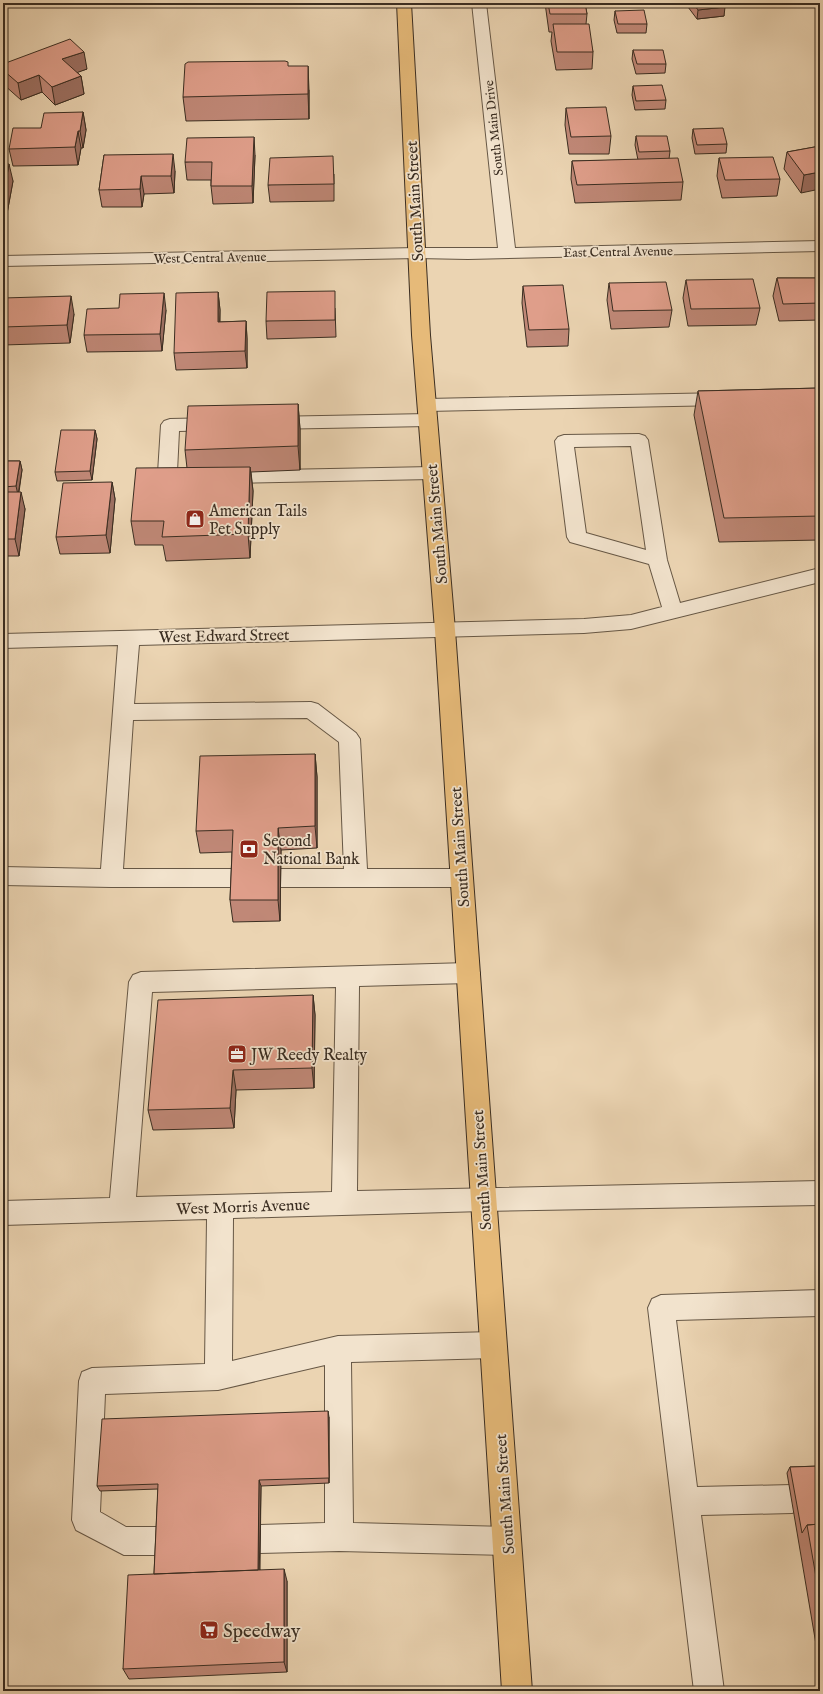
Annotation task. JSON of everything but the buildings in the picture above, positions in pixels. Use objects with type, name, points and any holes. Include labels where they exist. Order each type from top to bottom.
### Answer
[{"type":"main road","name":"South Main Street","points":[[404,3],[427,413],[445,630],[517,1691]]},
{"type":"street","name":"South Main Drive","points":[[479,3],[507,253]]},
{"type":"street","name":"East Central Avenue","points":[[417,252],[507,253],[820,246]]},
{"type":"street","name":"West Central Avenue","points":[[3,261],[417,252]]},
{"type":"street","points":[[256,424],[427,413],[740,399]]},
{"type":"street","points":[[232,424],[170,425],[167,473],[174,478],[432,473]]},
{"type":"street","points":[[657,560],[577,537],[564,441],[639,440],[657,560],[673,612]]},
{"type":"street","name":"West Edward Street","points":[[3,641],[584,626],[631,622],[820,575]]},
{"type":"street","points":[[111,878],[129,638]]},
{"type":"street","points":[[123,712],[311,710],[349,739],[356,879]]},
{"type":"street","points":[[3,876],[111,878],[461,878]]},
{"type":"street","points":[[122,1209],[142,982],[468,972]]},
{"type":"street","points":[[344,1203],[348,976]]},
{"type":"street","name":"West Morris Avenue","points":[[3,1213],[483,1199],[820,1193]]},
{"type":"street","points":[[218,1377],[220,1206]]},
{"type":"street","points":[[709,1691],[661,1308],[820,1303]]},
{"type":"street","points":[[158,1541],[124,1541],[86,1520],[92,1381],[218,1377],[338,1348],[493,1344]]},
{"type":"street","points":[[338,1348],[339,1537]]},
{"type":"street","points":[[685,1501],[792,1499]]},
{"type":"street","points":[[260,1539],[339,1537],[507,1541]]},
{"type":"place","name":"American Tails Pet Supply","points":[[195,519]]},
{"type":"place","name":"Second National Bank","points":[[249,849]]},
{"type":"place","name":"JW Reedy Realty","points":[[237,1054]]},
{"type":"place","name":"Speedway","points":[[209,1630]]}]
